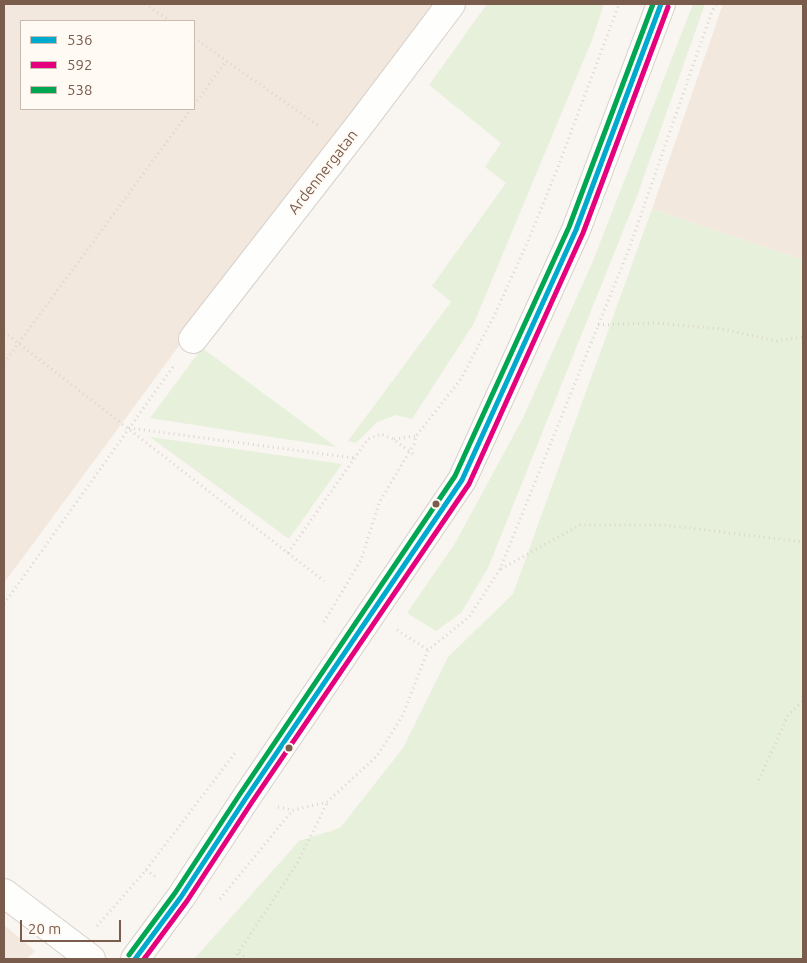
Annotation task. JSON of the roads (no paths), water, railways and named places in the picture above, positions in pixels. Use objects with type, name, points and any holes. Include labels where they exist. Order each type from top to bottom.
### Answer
[{"type":"street","name":"Ardennergatan","points":[[193,339],[345,144],[450,4]]},
{"type":"street","points":[[135,959],[181,897],[462,480],[576,230],[661,4]]},
{"type":"street","points":[[4,893],[84,954]]}]
